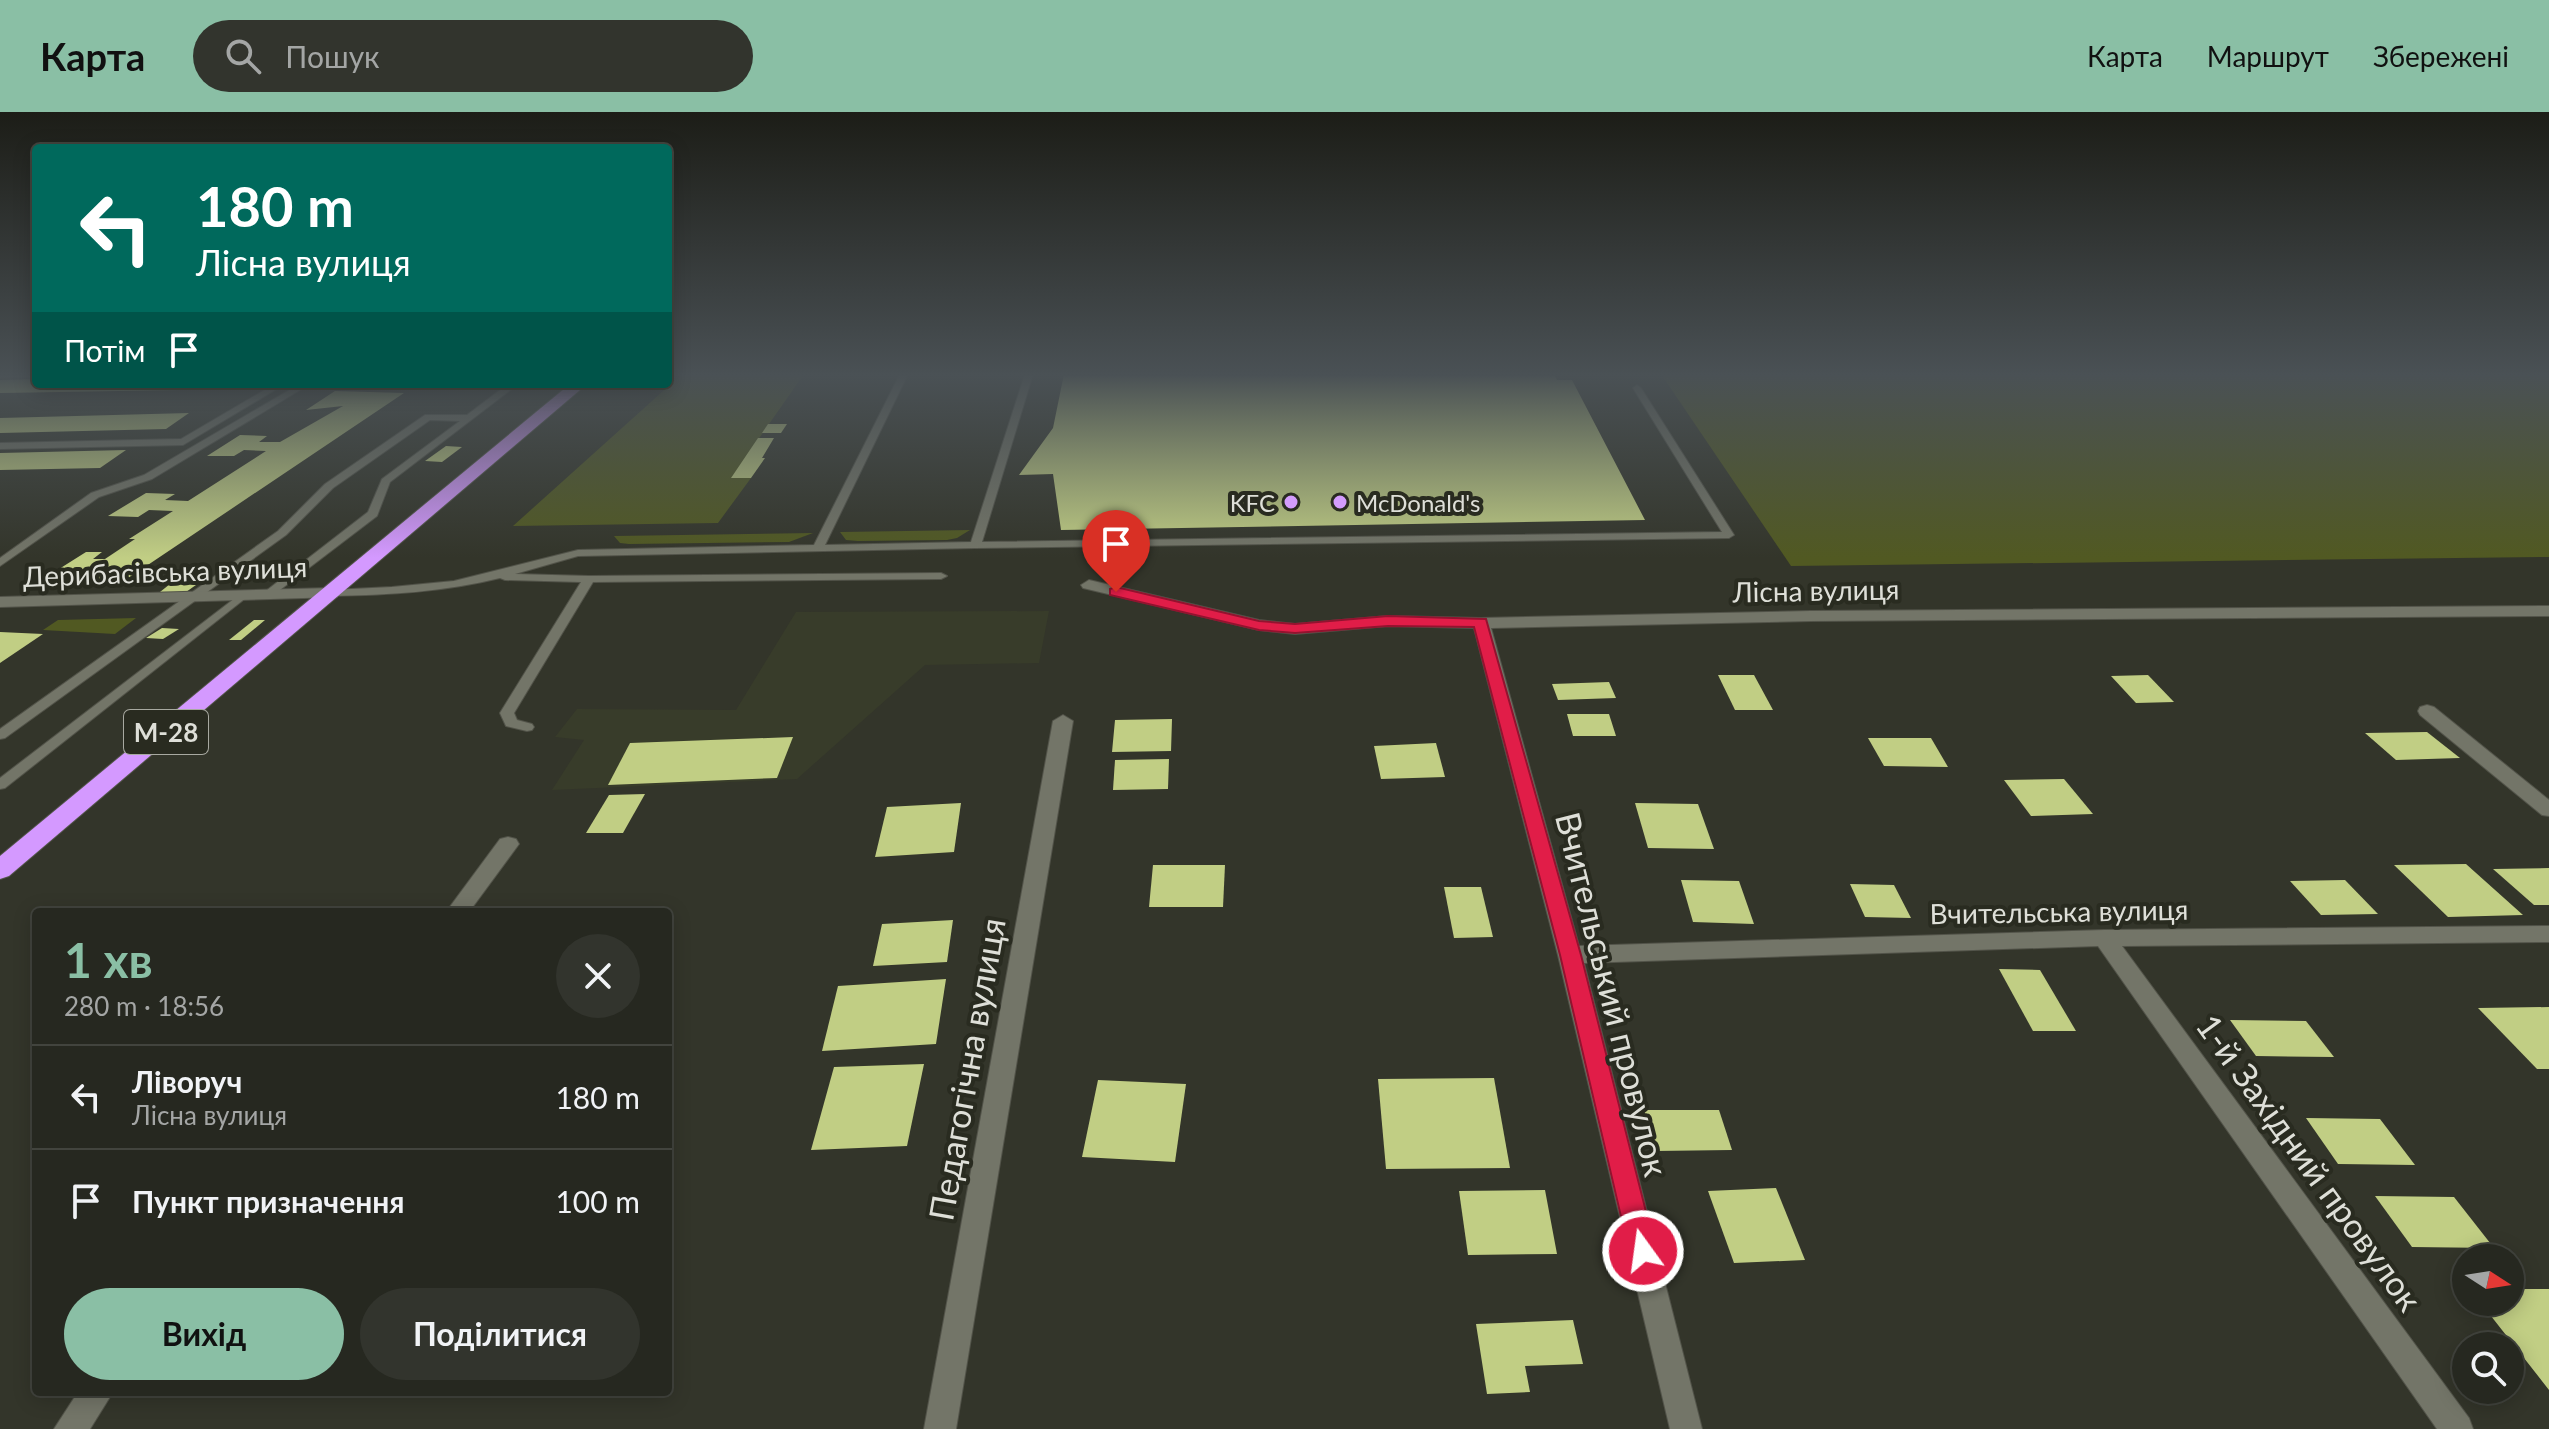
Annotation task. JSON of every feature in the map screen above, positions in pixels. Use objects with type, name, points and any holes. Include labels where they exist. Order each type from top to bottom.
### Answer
[{"type":"highway","name":"М-28","points":[[0,870],[518,435]]},
{"type":"street","name":"Лісна вулиця","points":[[1089,585],[1259,625],[1295,629],[1388,621],[1481,623],[1811,616],[2549,611]]},
{"type":"street","name":"Дерибасівська вулиця","points":[[0,602],[331,593]]},
{"type":"street","name":"Вчительський провулок","points":[[1481,623],[1570,955],[1686,1429]]},
{"type":"street","points":[[2427,711],[2549,810]]},
{"type":"street","name":"Педагогічна вулиця","points":[[940,1429],[1063,721]]},
{"type":"street","points":[[460,908],[508,844]]},
{"type":"street","name":"Вчительська вулиця","points":[[1570,955],[2104,938],[2549,934]]},
{"type":"street","name":"1-й Західний провулок","points":[[2104,938],[2457,1429]]},
{"type":"street","points":[[70,1429],[94,1396]]},
{"type":"lane","points":[[0,446],[183,442],[194,435]]},
{"type":"lane","points":[[0,563],[95,495],[148,477],[219,435]]},
{"type":"lane","points":[[0,735],[282,533],[329,486],[402,435]]},
{"type":"lane","points":[[268,594],[373,514],[386,481],[446,435]]},
{"type":"lane","points":[[818,547],[873,435]]},
{"type":"lane","points":[[975,545],[1010,435]]},
{"type":"lane","points":[[493,577],[539,560],[578,553],[1729,535],[1667,435]]},
{"type":"lane","points":[[331,593],[427,588],[493,577],[941,576]]},
{"type":"lane","points":[[527,727],[511,723],[507,713],[589,579]]},
{"type":"lane","points":[[0,785],[243,595]]},
{"type":"shaded area","points":[[1049,611],[1039,663],[925,665],[797,779],[552,790],[584,740],[555,737],[577,709],[736,710],[796,612]]},
{"type":"green space","points":[[614,435],[761,435],[732,477],[751,478],[718,523],[513,526]]},
{"type":"green space","points":[[1703,435],[2549,435],[2549,557],[1791,566]]},
{"type":"green space","points":[[970,530],[947,540],[858,541],[846,540],[840,532]]},
{"type":"green space","points":[[813,533],[789,542],[629,544],[620,543],[614,536]]},
{"type":"green space","points":[[136,618],[115,634],[43,630],[58,620]]},
{"type":"building","points":[[239,435],[267,436],[259,442],[280,442],[291,435],[341,435],[121,583],[40,581],[86,552],[102,552],[93,559],[105,559],[135,539],[129,539],[173,511],[149,510],[138,517],[108,516],[146,493],[175,494],[165,500],[188,501],[266,451],[244,450],[234,456],[207,456]]},
{"type":"building","points":[[1048,435],[1601,435],[1645,520],[1061,530],[1053,474],[1019,475]]},
{"type":"building","points":[[758,438],[774,438],[762,458],[765,458],[751,478],[731,478]]},
{"type":"building","points":[[446,446],[462,447],[442,462],[425,461]]},
{"type":"building","points":[[126,450],[100,468],[0,470],[0,453]]},
{"type":"building","points":[[170,584],[196,585],[186,592],[160,592]]},
{"type":"building","points":[[254,620],[265,620],[241,640],[229,640]]},
{"type":"building","points":[[162,628],[179,629],[163,639],[146,638]]},
{"type":"building","points":[[0,632],[43,634],[0,663]]},
{"type":"building","points":[[1718,675],[1754,675],[1773,710],[1735,710]]},
{"type":"building","points":[[2148,675],[2174,702],[2136,703],[2111,676]]},
{"type":"building","points":[[1609,682],[1616,698],[1558,700],[1552,684]]},
{"type":"building","points":[[1567,714],[1609,714],[1616,736],[1573,736]]},
{"type":"building","points":[[1172,719],[1171,751],[1112,752],[1115,720]]},
{"type":"building","points":[[2427,732],[2460,758],[2396,760],[2365,733]]},
{"type":"building","points":[[793,737],[777,778],[608,785],[630,743]]},
{"type":"building","points":[[1868,738],[1931,738],[1948,767],[1884,766]]},
{"type":"building","points":[[1436,743],[1445,777],[1381,779],[1374,746]]},
{"type":"building","points":[[1169,759],[1168,789],[1113,790],[1115,760]]},
{"type":"building","points":[[2064,779],[2093,814],[2031,816],[2004,780]]},
{"type":"building","points":[[645,794],[623,833],[586,833],[609,795]]},
{"type":"building","points":[[961,803],[954,852],[875,857],[887,807]]},
{"type":"building","points":[[1635,803],[1698,804],[1714,849],[1648,848]]},
{"type":"building","points":[[2466,864],[2523,915],[2448,917],[2394,865]]},
{"type":"building","points":[[1153,865],[1225,865],[1223,907],[1149,907]]},
{"type":"building","points":[[2549,868],[2549,905],[2534,905],[2493,869]]},
{"type":"building","points":[[1681,880],[1739,881],[1754,924],[1693,922]]},
{"type":"building","points":[[2345,880],[2378,914],[2321,915],[2290,881]]},
{"type":"building","points":[[1850,884],[1894,885],[1911,918],[1865,917]]},
{"type":"building","points":[[1444,887],[1481,887],[1493,937],[1454,938]]},
{"type":"building","points":[[953,920],[947,962],[873,966],[882,924]]},
{"type":"building","points":[[1999,969],[2040,970],[2076,1031],[2033,1031]]},
{"type":"building","points":[[946,979],[936,1044],[822,1051],[838,986]]},
{"type":"building","points":[[2549,1007],[2549,1069],[2537,1069],[2478,1008]]},
{"type":"building","points":[[2230,1020],[2306,1021],[2334,1057],[2256,1056]]},
{"type":"building","points":[[924,1064],[907,1146],[811,1150],[834,1067]]},
{"type":"building","points":[[1494,1078],[1510,1168],[1386,1169],[1378,1079]]},
{"type":"building","points":[[1098,1080],[1186,1084],[1175,1162],[1082,1157]]},
{"type":"building","points":[[1644,1110],[1719,1110],[1732,1150],[1655,1151]]},
{"type":"building","points":[[2306,1118],[2380,1119],[2415,1165],[2338,1164]]},
{"type":"building","points":[[1776,1188],[1805,1260],[1734,1263],[1708,1191]]},
{"type":"building","points":[[1545,1190],[1557,1254],[1468,1255],[1459,1191]]},
{"type":"building","points":[[2375,1196],[2454,1197],[2491,1244],[2452,1244],[2452,1247],[2412,1247]]},
{"type":"building","points":[[2524,1289],[2549,1289],[2549,1390],[2524,1358],[2524,1332],[2504,1332],[2491,1316],[2524,1316]]},
{"type":"building","points":[[1573,1320],[1583,1364],[1525,1366],[1530,1392],[1487,1394],[1476,1324]]},
{"type":"place","name":"KFC","points":[[1291,502]]},
{"type":"place","name":"McDonald's","points":[[1340,502]]},
{"type":"route","points":[[1116,592],[1259,625],[1295,629],[1388,621],[1481,623],[1570,955],[1643,1251]]}]
